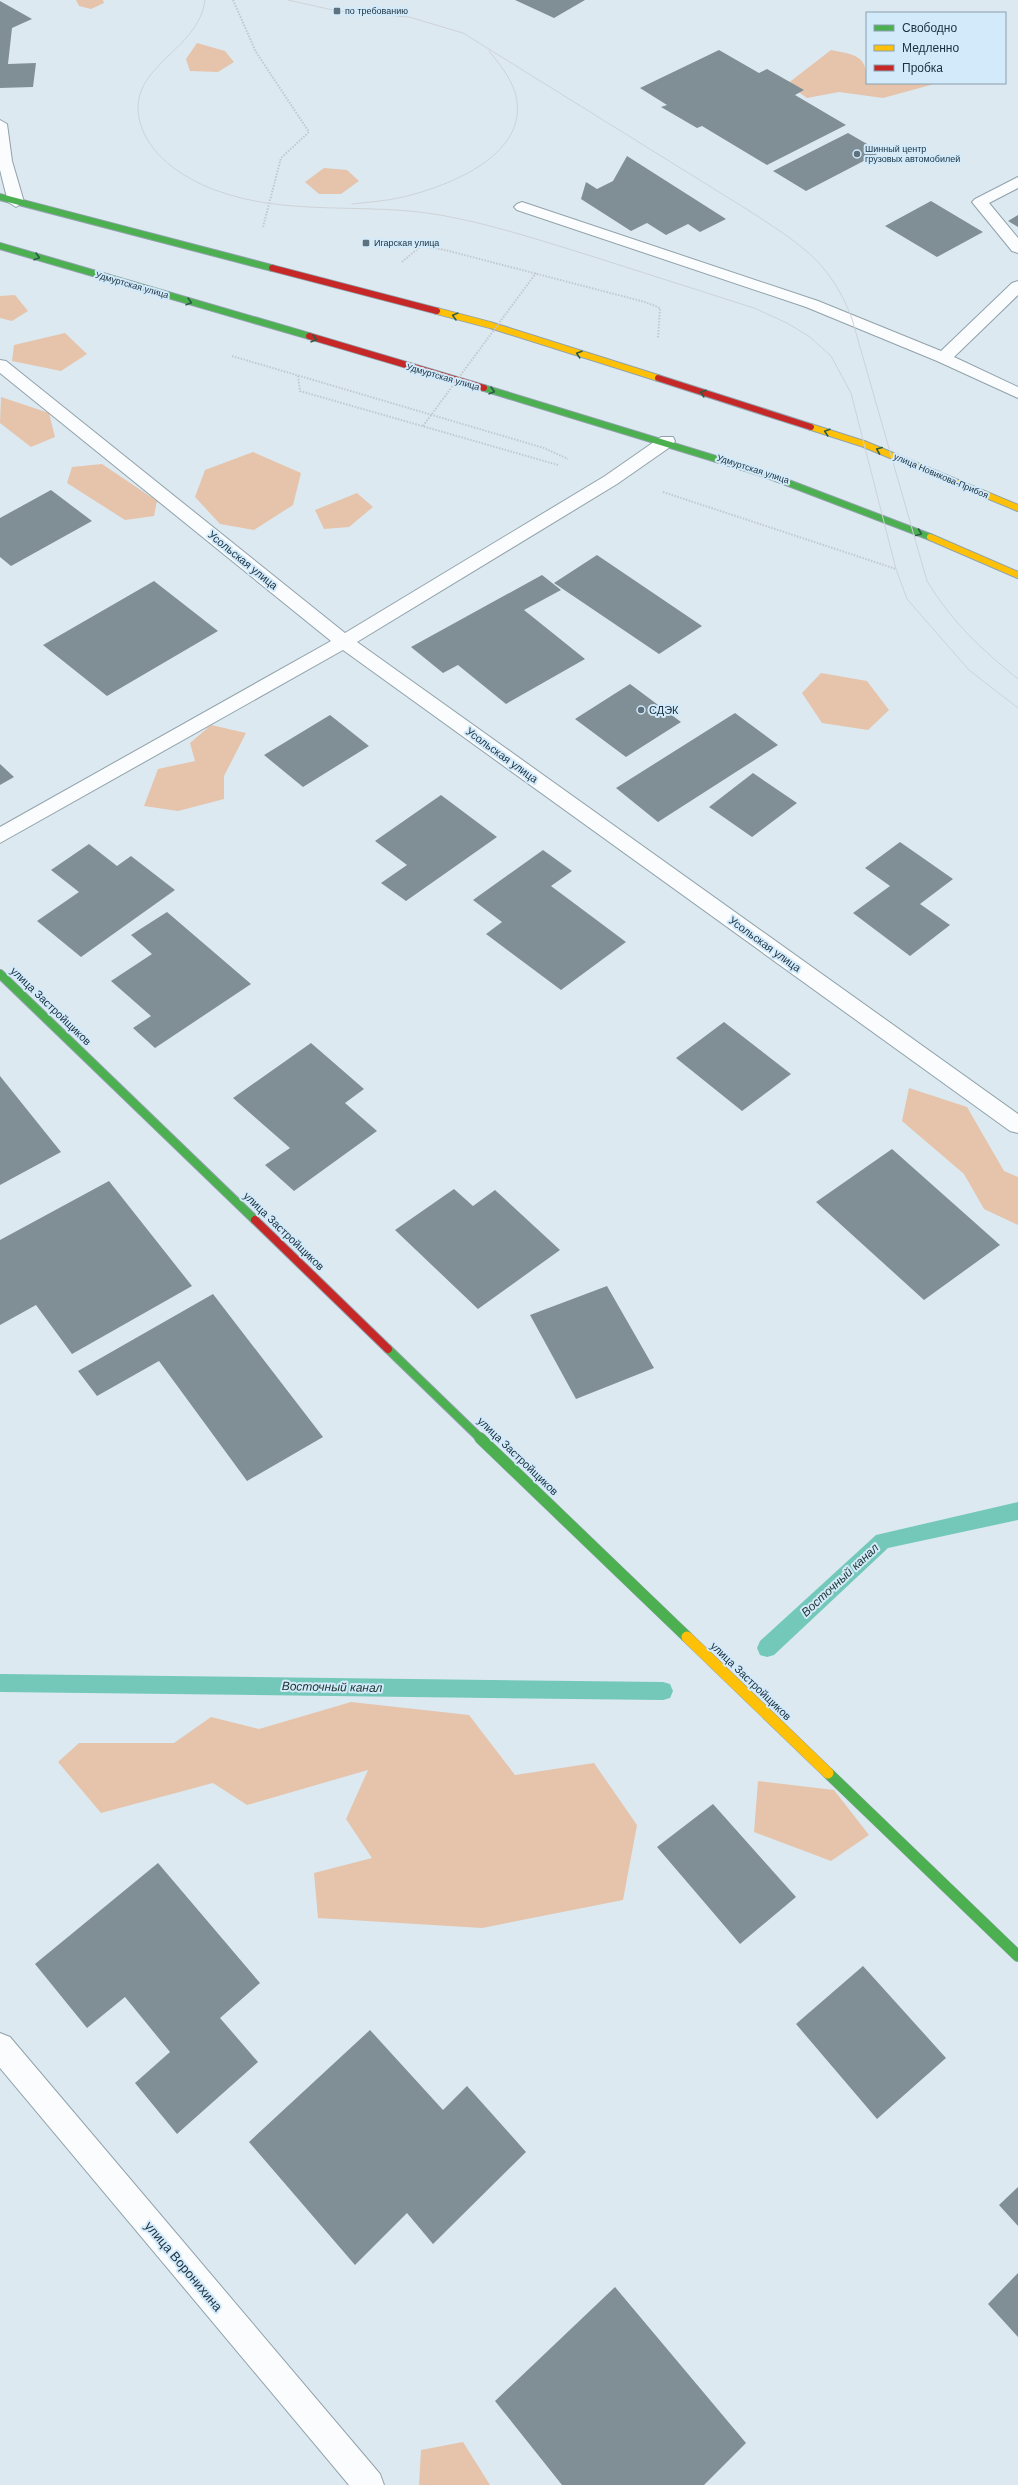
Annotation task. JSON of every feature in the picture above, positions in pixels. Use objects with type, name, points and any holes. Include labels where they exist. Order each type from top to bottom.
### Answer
[{"type":"main road","points":[[0,197],[16,202]]},
{"type":"main road","name":"улица Новикова-Прибоя","points":[[16,202],[490,325],[864,444],[1018,508]]},
{"type":"main road","name":"Удмуртская улица","points":[[0,246],[667,441],[780,478],[883,517],[1018,575]]},
{"type":"main road","name":"улица Застройщиков","points":[[0,974],[1018,1956]]},
{"type":"street","points":[[0,124],[5,161],[16,202]]},
{"type":"street","points":[[1018,182],[980,202],[1018,248]]},
{"type":"street","points":[[522,207],[812,304],[942,358],[1018,393]]},
{"type":"street","points":[[942,358],[1018,286]]},
{"type":"street","name":"Усольская улица","points":[[0,365],[344,642],[1018,1125]]},
{"type":"street","points":[[0,836],[344,642],[611,480],[667,441]]},
{"type":"street","name":"улица Воронихина","points":[[0,2047],[369,2485]]},
{"type":"path","points":[[233,0],[256,52],[309,132],[281,158],[262,228]]},
{"type":"path","points":[[402,262],[421,246],[445,250],[646,302],[660,308],[657,344]]},
{"type":"path","points":[[423,426],[536,273]]},
{"type":"path","points":[[229,355],[544,448],[611,480]]},
{"type":"path","points":[[298,376],[300,391],[542,461],[611,480],[679,496],[896,569]]},
{"type":"shaded area","points":[[76,0],[103,0],[104,3],[91,9],[79,6]]},
{"type":"shaded area","points":[[197,43],[225,51],[234,62],[218,72],[190,71],[186,59]]},
{"type":"shaded area","points":[[831,50],[847,53],[858,58],[865,67],[866,84],[934,84],[883,98],[839,92],[807,98],[787,84]]},
{"type":"shaded area","points":[[324,168],[347,170],[359,181],[341,194],[319,194],[305,182]]},
{"type":"shaded area","points":[[15,295],[28,311],[12,321],[0,318],[0,296]]},
{"type":"shaded area","points":[[65,333],[87,354],[61,371],[12,361],[14,345]]},
{"type":"shaded area","points":[[1,397],[49,413],[55,437],[31,447],[0,423]]},
{"type":"shaded area","points":[[253,452],[301,473],[293,505],[254,530],[220,524],[195,497],[205,470]]},
{"type":"shaded area","points":[[102,464],[157,501],[154,516],[125,520],[67,483],[72,467]]},
{"type":"shaded area","points":[[357,493],[373,507],[349,527],[324,529],[315,510]]},
{"type":"shaded area","points":[[821,673],[867,681],[889,710],[868,730],[822,723],[802,693]]},
{"type":"shaded area","points":[[211,725],[246,733],[224,776],[224,799],[178,811],[144,806],[158,769],[195,761],[190,743]]},
{"type":"shaded area","points":[[909,1088],[967,1107],[1004,1171],[1018,1177],[1018,1225],[984,1209],[964,1174],[902,1121]]},
{"type":"shaded area","points":[[351,1702],[469,1715],[515,1775],[594,1763],[637,1825],[623,1900],[482,1928],[318,1918],[314,1873],[372,1858],[346,1819],[368,1770],[247,1805],[213,1783],[101,1813],[58,1762],[79,1743],[174,1743],[211,1717],[259,1729]]},
{"type":"shaded area","points":[[758,1781],[834,1790],[869,1835],[831,1861],[754,1832]]},
{"type":"shaded area","points":[[463,2442],[490,2485],[419,2485],[421,2450]]},
{"type":"building","points":[[515,0],[585,0],[554,18]]},
{"type":"building","points":[[0,1],[32,19],[12,28],[8,64],[36,63],[33,87],[0,88]]},
{"type":"building","points":[[719,50],[759,73],[767,69],[804,90],[795,95],[846,125],[767,165],[702,126],[697,128],[661,107],[667,105],[640,88]]},
{"type":"building","points":[[848,133],[881,152],[806,191],[773,171]]},
{"type":"building","points":[[627,156],[726,219],[700,232],[688,224],[666,235],[647,223],[631,231],[581,199],[586,182],[597,189],[613,181]]},
{"type":"building","points":[[931,201],[983,232],[937,257],[885,226]]},
{"type":"building","points":[[1018,215],[1018,227],[1008,221]]},
{"type":"building","points":[[51,490],[92,521],[11,566],[0,557],[0,518]]},
{"type":"building","points":[[597,555],[702,626],[659,654],[554,583]]},
{"type":"building","points":[[542,575],[561,590],[524,610],[585,659],[506,704],[458,665],[443,673],[411,647]]},
{"type":"building","points":[[154,581],[218,631],[107,696],[43,645]]},
{"type":"building","points":[[630,684],[681,722],[626,757],[575,719]]},
{"type":"building","points":[[735,713],[778,745],[658,822],[616,788]]},
{"type":"building","points":[[330,715],[369,746],[303,787],[264,755]]},
{"type":"building","points":[[0,764],[14,777],[0,785]]},
{"type":"building","points":[[753,773],[797,803],[752,837],[709,807]]},
{"type":"building","points":[[441,795],[497,837],[406,901],[381,883],[407,865],[375,841]]},
{"type":"building","points":[[900,842],[953,879],[920,904],[950,925],[910,956],[853,913],[890,886],[865,868]]},
{"type":"building","points":[[89,844],[117,866],[131,856],[175,890],[81,957],[37,921],[79,892],[51,870]]},
{"type":"building","points":[[543,850],[572,871],[551,886],[626,942],[561,990],[486,934],[502,922],[473,900]]},
{"type":"building","points":[[167,912],[251,984],[155,1048],[133,1028],[151,1016],[111,981],[152,954],[131,935]]},
{"type":"building","points":[[724,1022],[791,1074],[742,1111],[676,1058]]},
{"type":"building","points":[[311,1043],[364,1089],[345,1103],[377,1131],[294,1191],[265,1165],[290,1148],[233,1098]]},
{"type":"building","points":[[0,1076],[61,1152],[0,1185]]},
{"type":"building","points":[[892,1149],[1000,1245],[924,1300],[816,1202]]},
{"type":"building","points":[[109,1181],[192,1286],[72,1354],[36,1305],[0,1325],[0,1240]]},
{"type":"building","points":[[454,1189],[473,1206],[495,1190],[560,1250],[478,1309],[395,1230]]},
{"type":"building","points":[[607,1286],[654,1368],[576,1399],[530,1315]]},
{"type":"building","points":[[213,1294],[323,1437],[247,1481],[159,1361],[97,1396],[78,1371]]},
{"type":"building","points":[[713,1804],[796,1897],[740,1944],[657,1847]]},
{"type":"building","points":[[158,1863],[260,1983],[220,2018],[258,2062],[177,2134],[135,2083],[170,2052],[125,1997],[87,2028],[35,1964]]},
{"type":"building","points":[[863,1966],[946,2058],[877,2119],[796,2024]]},
{"type":"building","points":[[370,2030],[443,2110],[467,2086],[526,2152],[433,2244],[407,2213],[355,2265],[249,2142]]},
{"type":"building","points":[[1018,2187],[1018,2226],[999,2205]]},
{"type":"building","points":[[1018,2273],[1018,2337],[988,2304]]},
{"type":"building","points":[[615,2287],[746,2443],[704,2485],[562,2485],[495,2401]]},
{"type":"waterway","name":"Восточный канал","points":[[767,1648],[883,1541],[1018,1511]]},
{"type":"waterway","name":"Восточный канал","points":[[0,1683],[663,1691]]},
{"type":"tram line","points":[[205,0],[200,18],[191,32],[154,71],[144,84],[139,100],[139,118],[143,131],[149,143],[168,163],[191,179],[203,185],[242,198],[298,206],[412,211],[459,219],[533,238],[754,308],[787,323],[810,337],[831,356],[851,393],[896,569],[907,599],[969,670],[1018,708]]},
{"type":"tram line","points":[[288,0],[337,11],[409,17],[463,33],[748,210],[797,243],[823,267],[834,282],[852,319],[927,581],[946,609],[968,634],[1018,679]]},
{"type":"tram line","points":[[352,204],[397,198],[442,185],[483,164],[500,150],[512,133],[517,114],[515,92],[507,76],[489,51]]},
{"type":"traffic: fast","points":[[0,197],[272,268]]},
{"type":"traffic: fast","points":[[0,246],[309,336]]},
{"type":"traffic: fast","points":[[484,388],[653,438],[765,474],[930,537]]},
{"type":"traffic: fast","points":[[0,974],[255,1220]]},
{"type":"traffic: fast","points":[[388,1349],[687,1637]]},
{"type":"traffic: fast","points":[[828,1773],[1018,1956]]},
{"type":"traffic: slow","points":[[437,311],[490,325],[658,378]]},
{"type":"traffic: slow","points":[[811,427],[864,444],[1018,508]]},
{"type":"traffic: slow","points":[[930,537],[1018,575]]},
{"type":"traffic: slow","points":[[687,1637],[828,1773]]},
{"type":"traffic: jam","points":[[272,268],[437,311]]},
{"type":"traffic: jam","points":[[309,336],[484,388]]},
{"type":"traffic: jam","points":[[658,378],[811,427]]},
{"type":"traffic: jam","points":[[255,1220],[388,1349]]},
{"type":"place","name":"по требованию","points":[[337,11]]},
{"type":"place","name":"Шинный центр грузовых автомобилей","points":[[857,154]]},
{"type":"place","name":"Игарская улица","points":[[366,243]]},
{"type":"place","name":"СДЭК","points":[[641,710]]}]
